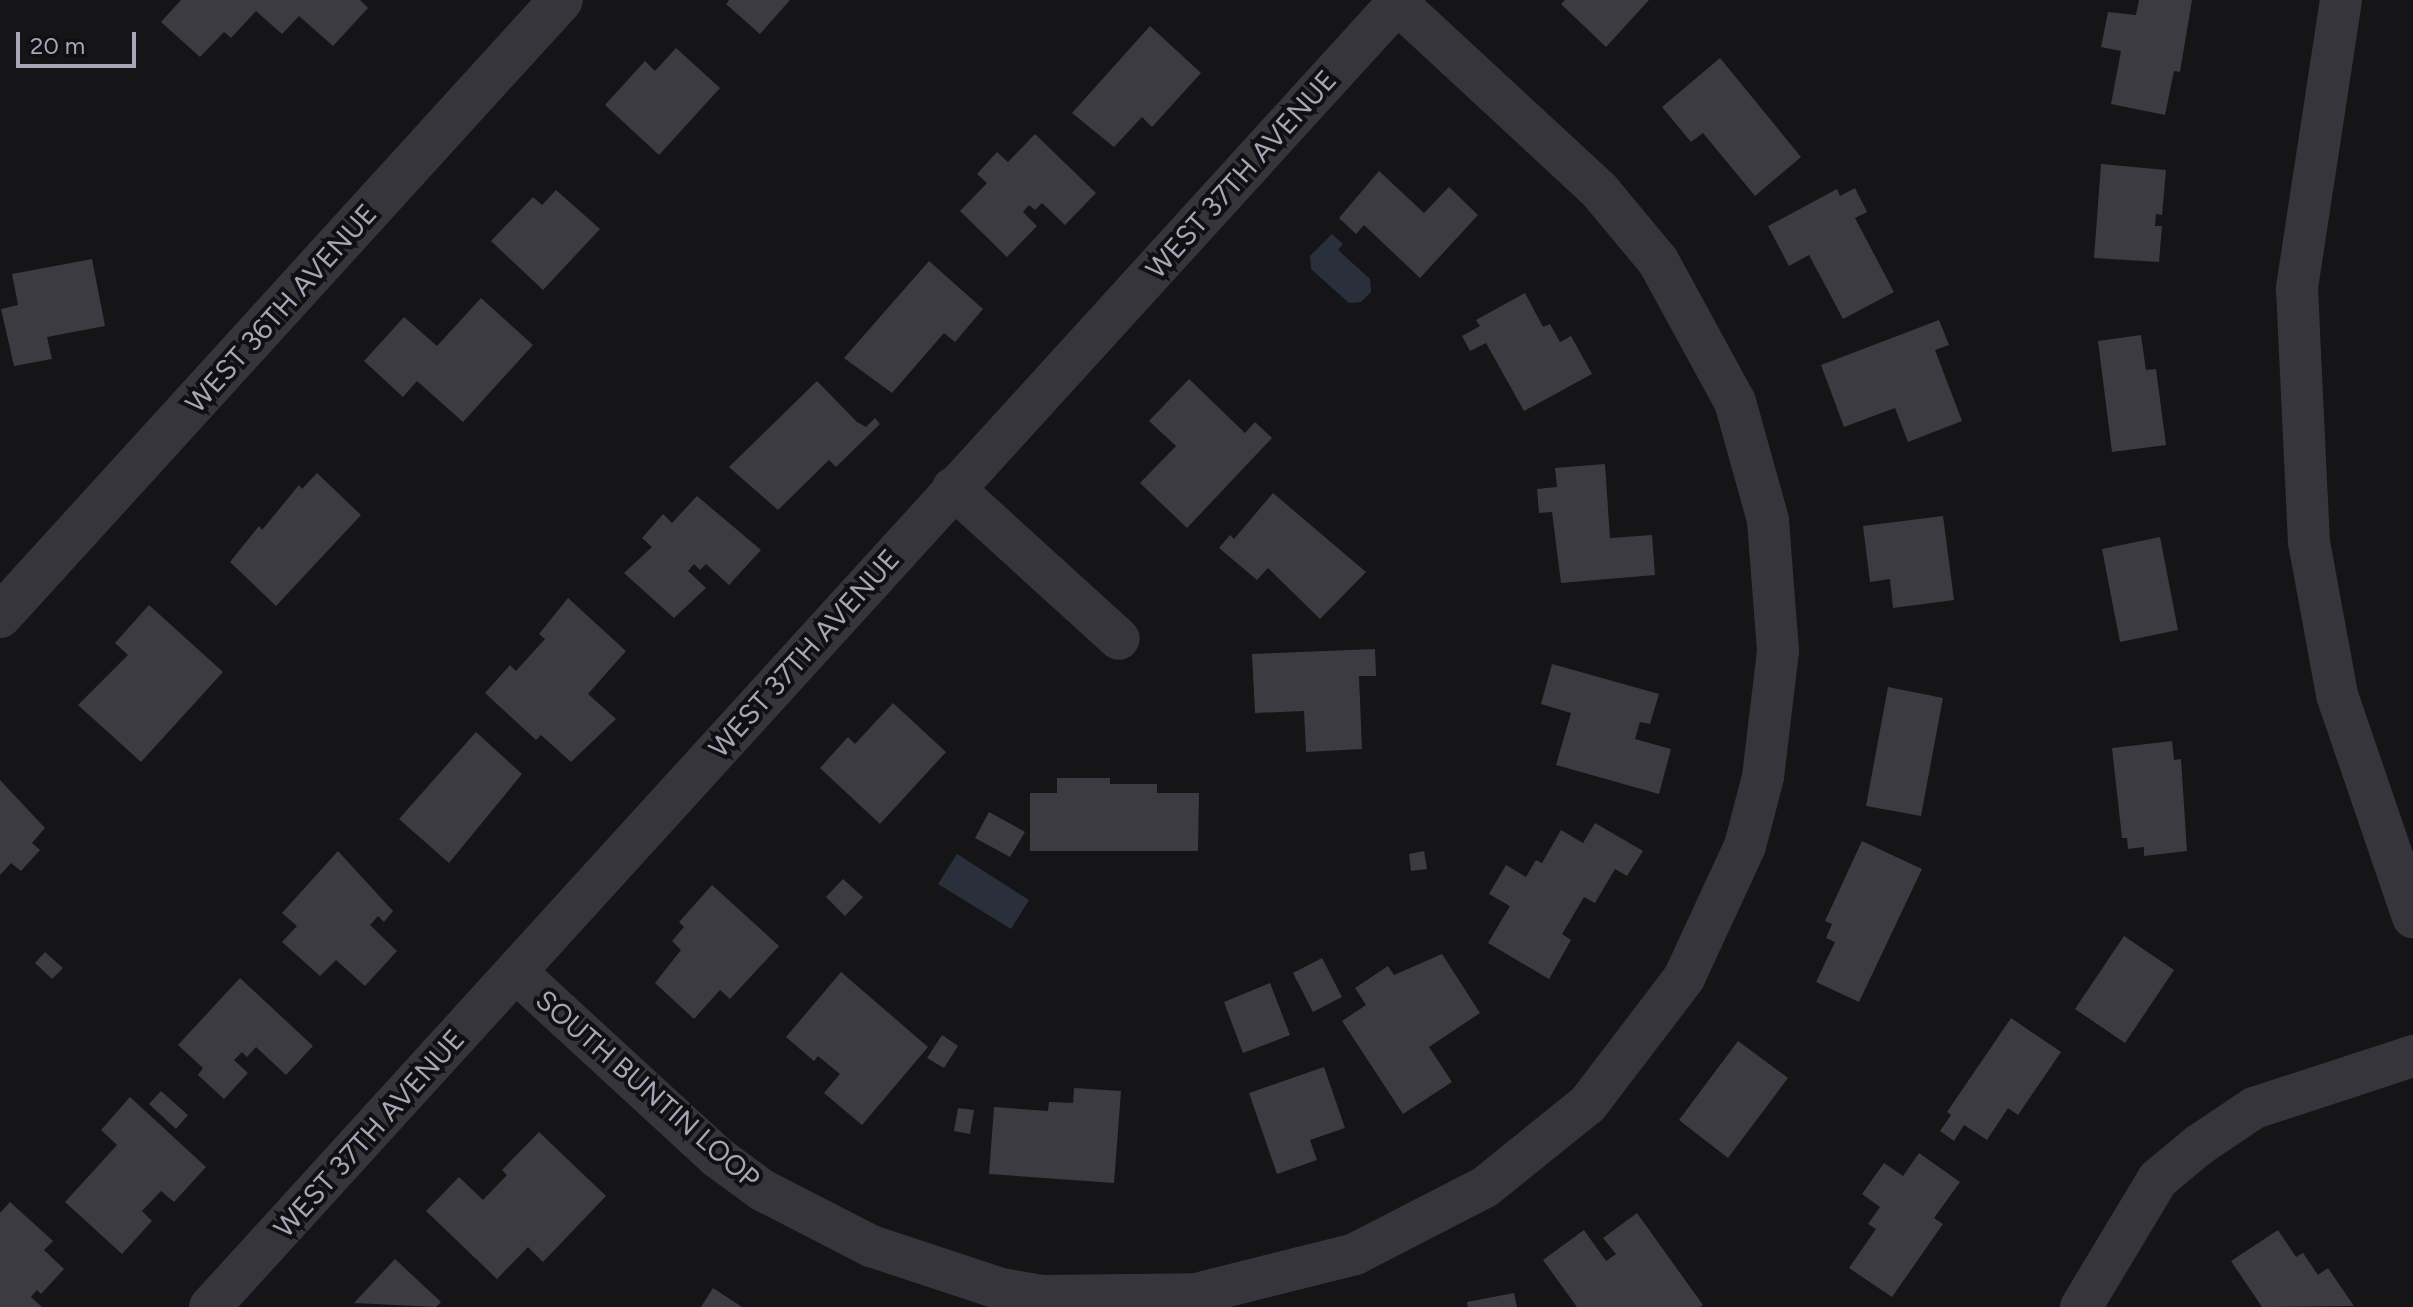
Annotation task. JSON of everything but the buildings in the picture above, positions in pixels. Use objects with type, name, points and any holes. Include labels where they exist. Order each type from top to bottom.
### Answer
[{"type":"street","name":"WEST 36TH AVENUE","points":[[0,616],[561,0]]},
{"type":"street","points":[[2341,0],[2297,289],[2309,542],[2337,695],[2413,917]]},
{"type":"street","name":"WEST 37TH AVENUE","points":[[210,1307],[1398,2]]},
{"type":"street","name":"SOUTH BUNTIN LOOP","points":[[516,972],[717,1157],[762,1190],[871,1246],[1001,1289],[1043,1296],[1196,1294],[1355,1254],[1485,1187],[1588,1104],[1684,978],[1745,846],[1766,764],[1778,651],[1768,520],[1735,402],[1658,261],[1599,190],[1398,2]]},
{"type":"street","points":[[953,488],[1119,639]]},
{"type":"street","points":[[2081,1307],[2158,1179],[2199,1145],[2254,1108],[2413,1056]]},
{"type":"shaded area","points":[[1332,234],[1343,244],[1338,250],[1370,279],[1371,292],[1361,302],[1349,303],[1311,269],[1310,256]]},
{"type":"shaded area","points":[[957,854],[1029,900],[1011,929],[938,884]]}]
